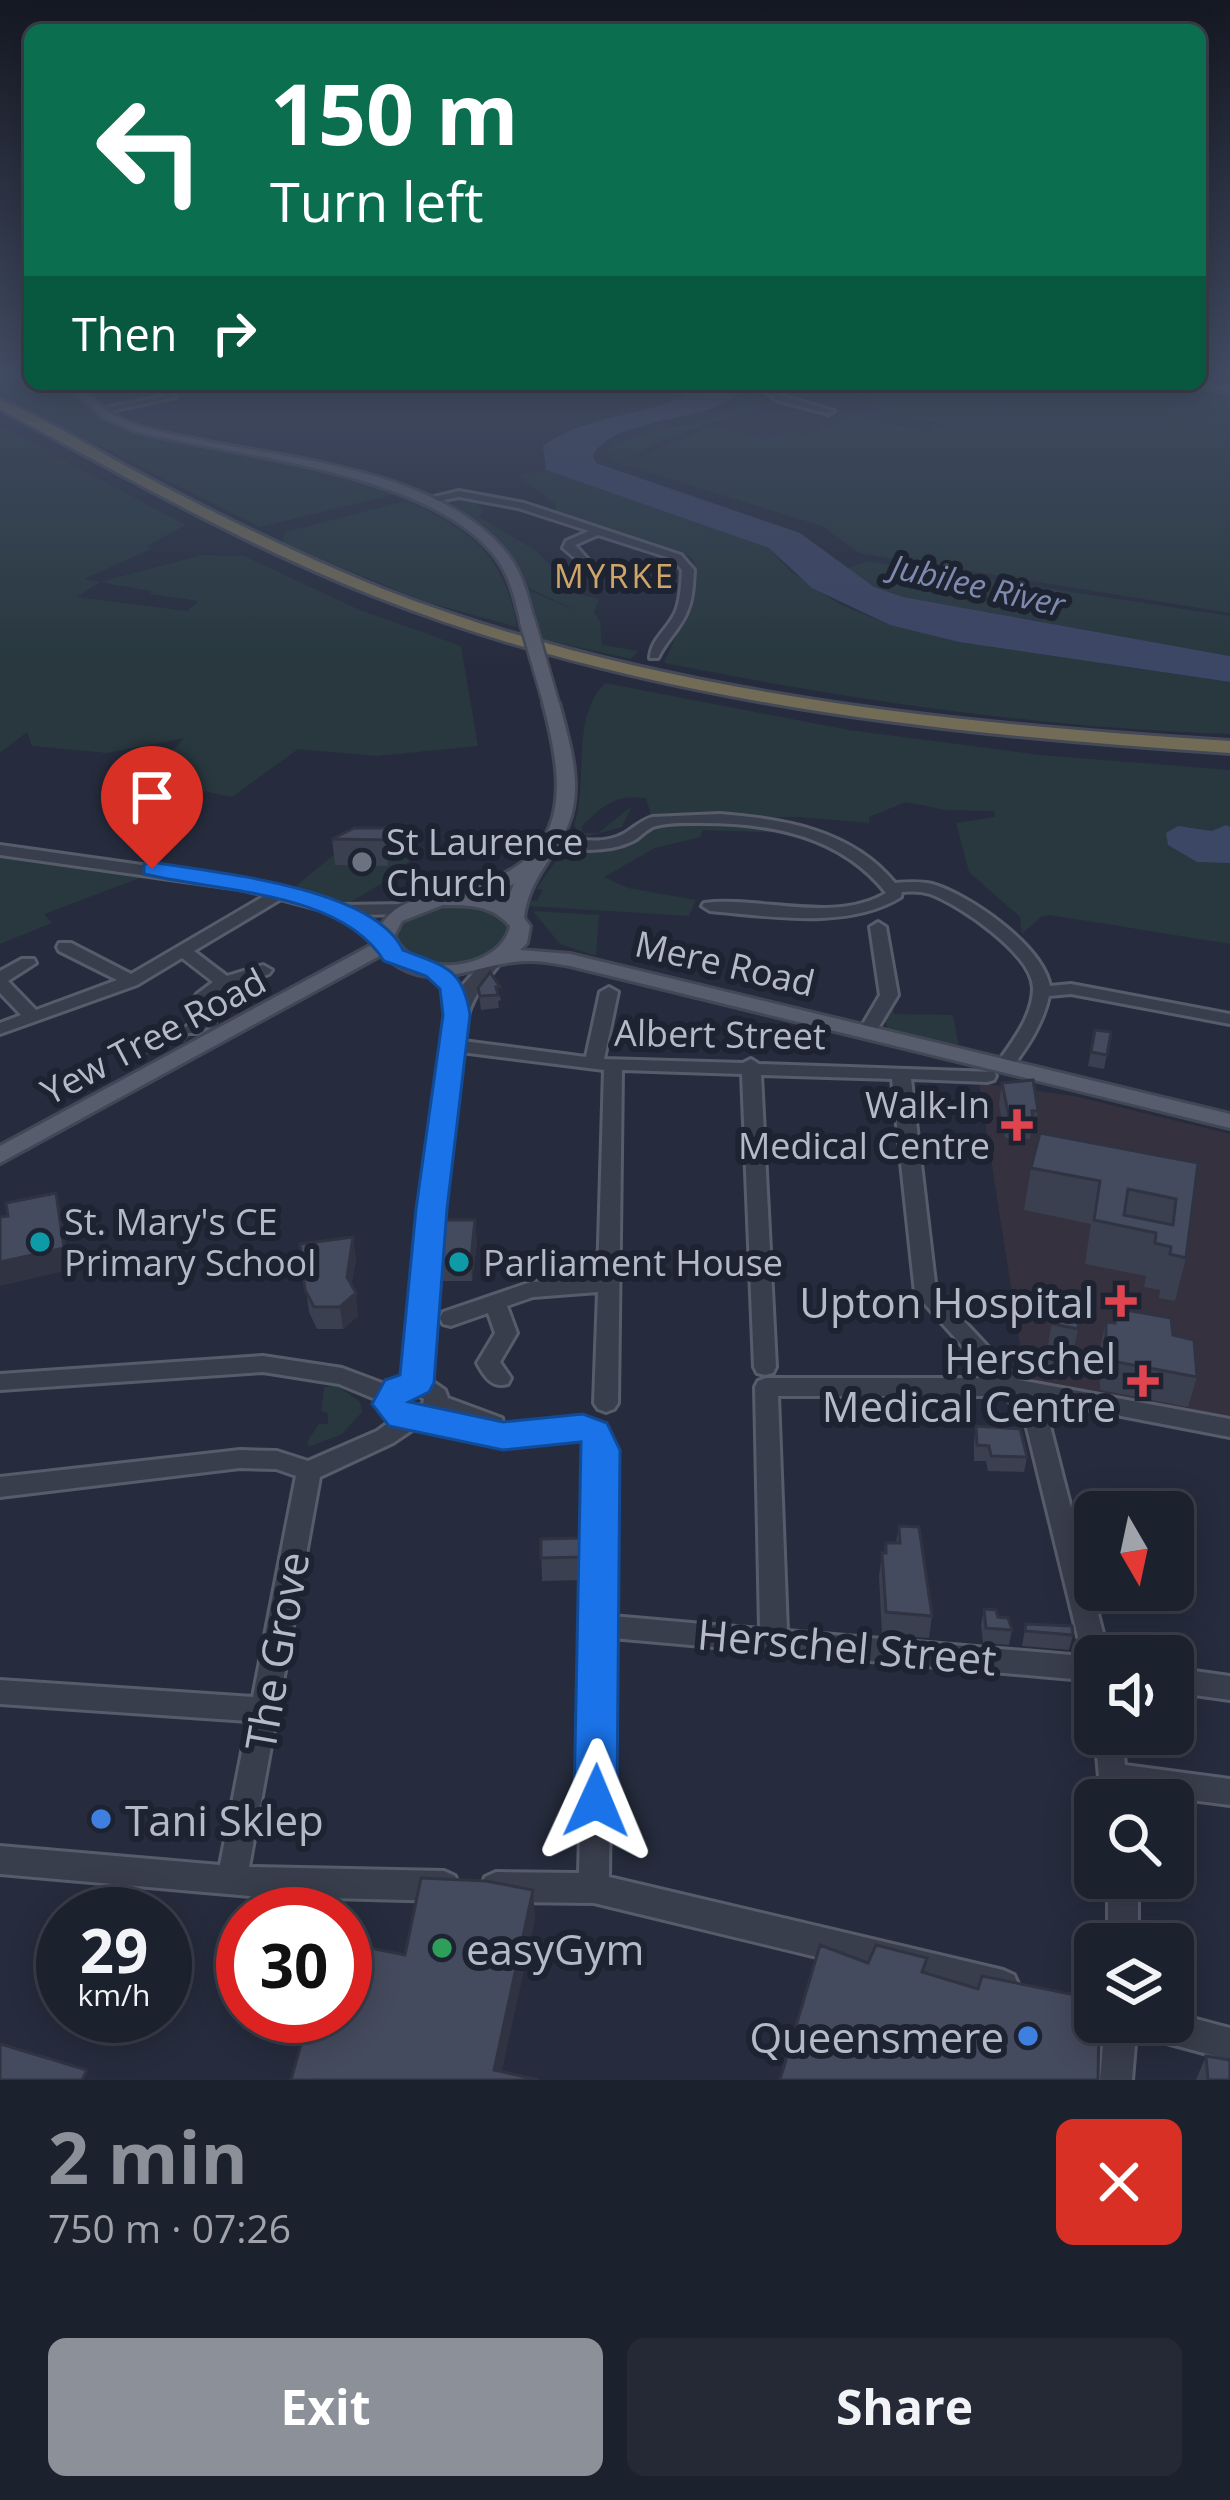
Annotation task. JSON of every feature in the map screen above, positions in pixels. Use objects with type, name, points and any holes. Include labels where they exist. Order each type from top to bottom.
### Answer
[{"type":"highway","points":[[106,471],[313,578],[506,646],[713,695],[861,721],[1047,744],[1230,758]]},
{"type":"highway","points":[[131,471],[322,569],[418,607],[526,640],[701,682],[892,715],[1102,739],[1230,747]]},
{"type":"main road","points":[[330,471],[461,519],[496,549],[513,573],[551,704],[566,792],[551,840],[516,898],[517,944],[497,960]]},
{"type":"main road","points":[[408,908],[500,884],[534,866]]},
{"type":"main road","points":[[442,899],[478,899],[517,922],[537,943],[569,960]]},
{"type":"main road","name":"Yew Tree Road","points":[[0,1156],[338,975],[384,940],[395,917],[408,908]]},
{"type":"main road","points":[[384,940],[406,964],[435,970],[530,955],[569,960]]},
{"type":"main road","name":"Mere Road","points":[[569,960],[868,1031],[996,1071]]},
{"type":"main road","name":"Yew Tree Road","points":[[338,975],[406,964]]},
{"type":"main road","name":"Albert Street","points":[[996,1071],[1230,1120]]},
{"type":"street","points":[[422,501],[447,494],[474,496],[550,512],[594,533],[677,556],[688,570],[681,614],[654,655]]},
{"type":"street","points":[[588,566],[568,548],[570,542],[594,533]]},
{"type":"street","points":[[551,840],[610,844],[655,821],[767,822],[857,853],[882,872],[895,894],[886,903],[823,910],[710,906]]},
{"type":"street","points":[[0,850],[170,872],[281,893],[340,910],[408,908]]},
{"type":"street","points":[[893,889],[931,889],[961,904],[1029,960],[1040,976],[1041,992],[1029,1028],[996,1071]]},
{"type":"street","points":[[0,1029],[130,981],[281,893]]},
{"type":"street","points":[[340,910],[384,940]]},
{"type":"street","points":[[868,1031],[889,994],[878,927]]},
{"type":"street","points":[[84,938],[62,949],[130,981]]},
{"type":"street","points":[[185,952],[224,982]]},
{"type":"street","points":[[417,1383],[431,1209],[457,1015],[470,986],[497,960]]},
{"type":"street","points":[[28,963],[0,980],[33,1017]]},
{"type":"street","points":[[168,1064],[144,1048],[206,1022],[198,1006],[204,995],[224,982],[263,970]]},
{"type":"street","points":[[435,970],[452,986],[457,1015]]},
{"type":"street","points":[[1041,992],[1071,989],[1230,1019]]},
{"type":"street","points":[[606,1403],[609,1282],[604,1065],[609,992]]},
{"type":"street","name":"Albert Street","points":[[453,1045],[604,1065],[996,1071]]},
{"type":"street","points":[[751,1066],[774,1641]]},
{"type":"street","points":[[901,1072],[926,1293],[1012,1388],[1038,1426],[1090,1635]]},
{"type":"street","points":[[451,1318],[530,1290],[609,1282]]},
{"type":"street","points":[[495,1303],[506,1333],[488,1363],[500,1378]]},
{"type":"street","points":[[0,1382],[263,1364],[342,1376],[391,1400],[394,1412],[422,1413],[486,1434],[583,1428],[595,1432],[602,1450],[594,1888]]},
{"type":"street","points":[[766,1377],[1012,1388],[1230,1428]]},
{"type":"street","points":[[354,1449],[377,1427],[391,1400],[417,1383]]},
{"type":"street","points":[[0,1487],[240,1459],[277,1460],[309,1471],[386,1437],[422,1413],[433,1389],[417,1383]]},
{"type":"street","name":"The Grove","points":[[232,1880],[268,1710],[309,1471]]},
{"type":"street","name":"Herschel Street","points":[[599,1626],[1074,1667]]},
{"type":"street","points":[[1194,1683],[1230,1688]]},
{"type":"street","points":[[0,1692],[268,1710]]},
{"type":"street","points":[[1194,1791],[1230,1792]]},
{"type":"street","points":[[0,1860],[489,1899],[594,1888],[901,1972],[1031,1993]]},
{"type":"street","points":[[1194,2034],[1230,2044]]},
{"type":"street","points":[[1116,2080],[1119,2043]]},
{"type":"shaded area","points":[[0,471],[85,471],[186,525],[147,546],[151,549],[84,579],[100,582],[203,555],[244,556],[360,610],[461,646],[478,746],[376,756],[298,749],[232,797],[147,779],[184,738],[107,753],[32,746],[27,732],[0,753]],"holes":[[[100,582],[199,601],[187,611],[77,597]]]},
{"type":"shaded area","points":[[149,471],[325,471],[396,494],[260,527]]},
{"type":"shaded area","points":[[549,471],[769,548],[790,571],[839,604],[890,625],[959,642],[1230,682],[1230,734],[1087,726],[946,710],[664,663],[688,609],[694,561],[690,556],[602,533],[554,512],[556,505],[518,475]]},
{"type":"shaded area","points":[[644,471],[1230,471],[1230,613],[859,553],[822,526]]},
{"type":"shaded area","points":[[447,496],[469,498],[466,502],[486,500],[475,503],[484,509],[479,517],[535,550],[579,594],[599,599],[594,612],[602,645],[638,651],[631,659],[542,639],[530,591],[579,612],[529,588],[508,550],[488,529],[450,506],[453,504],[437,503]]},
{"type":"shaded area","points":[[406,501],[449,522],[481,548],[504,581],[517,627],[423,601],[282,543],[285,532]]},
{"type":"shaded area","points":[[867,561],[1230,616],[1230,656],[903,597],[874,587],[845,569]]},
{"type":"shaded area","points":[[605,683],[849,730],[1041,755],[1230,770],[1230,944],[1050,915],[1042,916],[1022,934],[1020,917],[969,872],[956,823],[995,817],[994,811],[946,810],[906,802],[869,817],[869,823],[800,817],[652,818],[646,798],[635,797],[610,803],[581,827],[584,833],[598,833],[632,806],[622,827],[582,838],[574,825],[584,731],[594,698]]},
{"type":"shaded area","points":[[772,824],[788,833],[703,830],[700,837],[655,848],[604,877],[628,888],[696,900],[689,916],[527,906],[530,900],[537,901],[543,890],[536,889],[560,855],[605,848],[651,825]]},
{"type":"shaded area","points":[[358,835],[423,847],[396,875],[347,904],[296,886]]},
{"type":"shaded area","points":[[0,857],[145,876],[44,914],[52,923],[0,944]]},
{"type":"shaded area","points":[[444,903],[484,906],[504,917],[509,931],[500,946],[482,959],[457,965],[428,963],[398,948],[395,937],[401,922]]},
{"type":"shaded area","points":[[533,911],[599,915],[596,956],[560,944]]},
{"type":"shaded area","points":[[891,997],[894,1014],[953,1015],[959,1047],[888,1029],[879,1018]]},
{"type":"shaded area","name":"Upton Hospital","points":[[979,1083],[1074,1096],[1230,1134],[1230,1420],[1026,1383]]},
{"type":"shaded area","points":[[337,1386],[360,1402],[362,1412],[342,1434],[309,1447],[307,1442],[319,1424],[328,1424],[328,1413],[321,1411],[324,1387]]},
{"type":"water","points":[[549,471],[620,471],[800,533],[874,587],[903,597],[1230,656],[1230,682],[959,642],[890,625],[812,588],[769,548]]},
{"type":"water","points":[[1178,826],[1212,831],[1230,827],[1230,863],[1197,862],[1168,845],[1166,833]]},
{"type":"building","points":[[354,828],[389,828],[386,840],[332,839]]},
{"type":"building","points":[[490,972],[500,987],[496,987],[498,995],[480,996],[478,988]]},
{"type":"building","points":[[1095,1030],[1111,1032],[1107,1055],[1091,1052]]},
{"type":"building","points":[[1033,1080],[1038,1111],[1032,1111],[1033,1118],[1009,1117],[1002,1083]]},
{"type":"building","points":[[1040,1133],[1198,1163],[1186,1258],[1155,1243],[1156,1233],[1094,1220],[1100,1181],[1031,1168]],"holes":[[[1128,1189],[1176,1199],[1173,1225],[1124,1215]]]},
{"type":"building","points":[[56,1193],[64,1248],[0,1262],[0,1217],[8,1216],[6,1203]]},
{"type":"building","points":[[444,1220],[475,1220],[471,1259],[439,1259]]},
{"type":"building","points":[[353,1237],[347,1277],[356,1293],[340,1307],[314,1307],[305,1290],[300,1244]]},
{"type":"building","points":[[1056,1300],[1080,1305],[1078,1329],[1053,1324]]},
{"type":"building","points":[[1115,1308],[1171,1318],[1173,1335],[1194,1340],[1197,1377],[1106,1360],[1106,1322],[1115,1323]]},
{"type":"building","points":[[976,1426],[1020,1429],[1027,1457],[991,1456],[989,1446],[977,1445]]},
{"type":"building","points":[[899,1526],[919,1527],[932,1616],[886,1612],[882,1553],[886,1553],[886,1543],[900,1543]]},
{"type":"building","points":[[582,1538],[582,1557],[541,1558],[541,1539]]},
{"type":"building","points":[[984,1609],[1008,1618],[1012,1630],[986,1628]]},
{"type":"building","points":[[1026,1624],[1072,1626],[1073,1635],[1025,1631]]},
{"type":"building","points":[[421,1878],[486,1881],[533,1890],[494,2070],[539,2080],[291,2080],[301,2043],[372,2043],[372,1948],[405,1955]]},
{"type":"building","points":[[820,1945],[868,1963],[876,1945],[927,1958],[922,1972],[978,1989],[982,1976],[1074,1995],[1074,2043],[1099,2043],[1098,2080],[780,2080]]},
{"type":"building","points":[[0,2044],[87,2070],[82,2080],[0,2080]]},
{"type":"building","points":[[1206,2056],[1230,2060],[1230,2080],[1208,2080]]},
{"type":"place","name":"St Laurence Church","points":[[362,862]]},
{"type":"place","name":"Walk-In Medical Centre","points":[[1017,1125]]},
{"type":"place","name":"St. Mary's CE Primary School","points":[[40,1242]]},
{"type":"place","name":"Parliament House","points":[[459,1262]]},
{"type":"place","name":"Upton Hospital","points":[[1121,1301]]},
{"type":"place","name":"Herschel Medical Centre","points":[[1143,1381]]},
{"type":"place","name":"Tani Sklep","points":[[101,1819]]},
{"type":"place","name":"easyGym","points":[[442,1948]]},
{"type":"place","name":"Queensmere","points":[[1028,2036]]},
{"type":"district","name":"MYRKE","points":[[615,575]]},
{"type":"route","points":[[152,869],[242,884],[340,910],[384,936],[385,945],[406,964],[435,970],[452,986],[457,1015],[431,1209],[417,1383],[398,1389],[390,1404],[401,1417],[503,1436],[583,1428],[595,1432],[602,1450],[596,1801]]},
{"type":"water label","name":"Jubilee River","points":[[978,585]]}]
